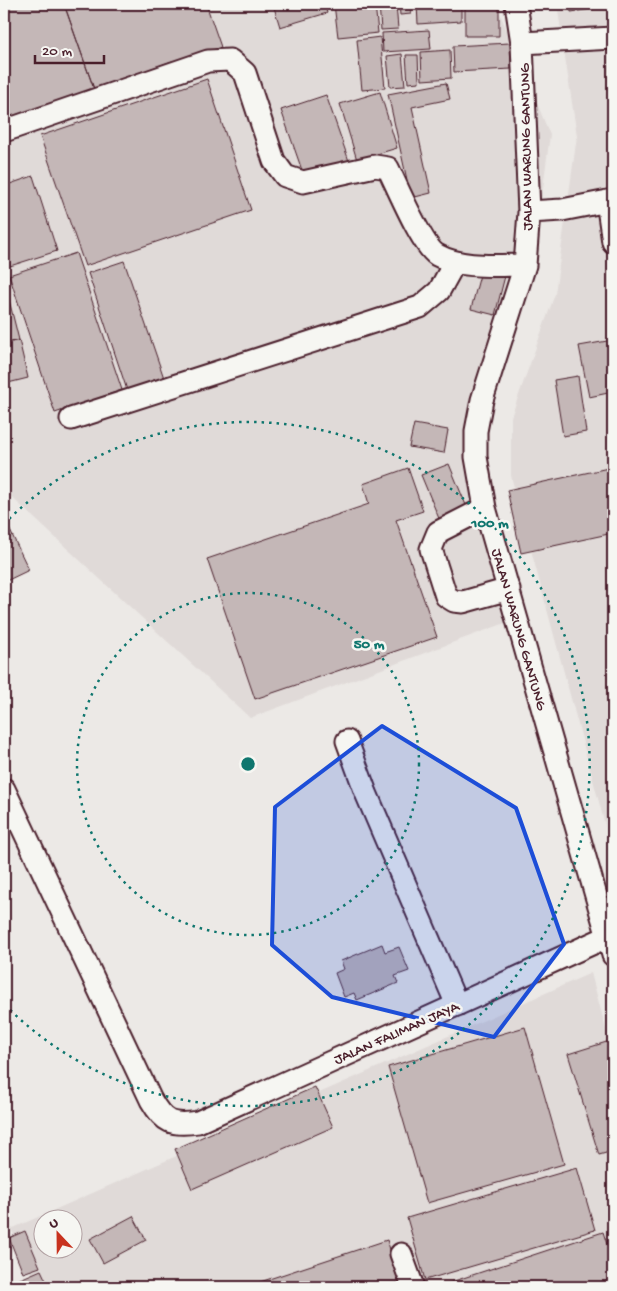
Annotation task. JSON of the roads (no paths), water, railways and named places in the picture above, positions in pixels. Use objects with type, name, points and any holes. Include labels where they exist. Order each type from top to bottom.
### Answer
[{"type":"street","name":"JALAN WARUNG GANTUNG","points":[[516,4],[522,43],[529,212],[525,265],[482,400],[476,430],[476,457],[485,508],[611,946]]},
{"type":"street","points":[[522,43],[613,38]]},
{"type":"street","points":[[4,131],[208,61],[230,60],[244,74],[274,161],[285,176],[303,182],[375,166],[388,168],[420,231],[436,254],[455,262],[525,265]]},
{"type":"street","points":[[529,212],[562,210],[610,201],[613,242]]},
{"type":"street","points":[[71,419],[420,307],[439,291],[455,262]]},
{"type":"street","points":[[485,508],[438,532],[432,549],[446,596],[454,601],[462,602],[509,589]]},
{"type":"street","points":[[346,741],[366,793],[457,1005]]},
{"type":"street","name":"JALAN FALIMAN JAYA","points":[[4,789],[151,1100],[160,1115],[167,1121],[183,1125],[198,1122],[457,1005],[611,946]]},
{"type":"street","points":[[401,1254],[413,1287]]}]
